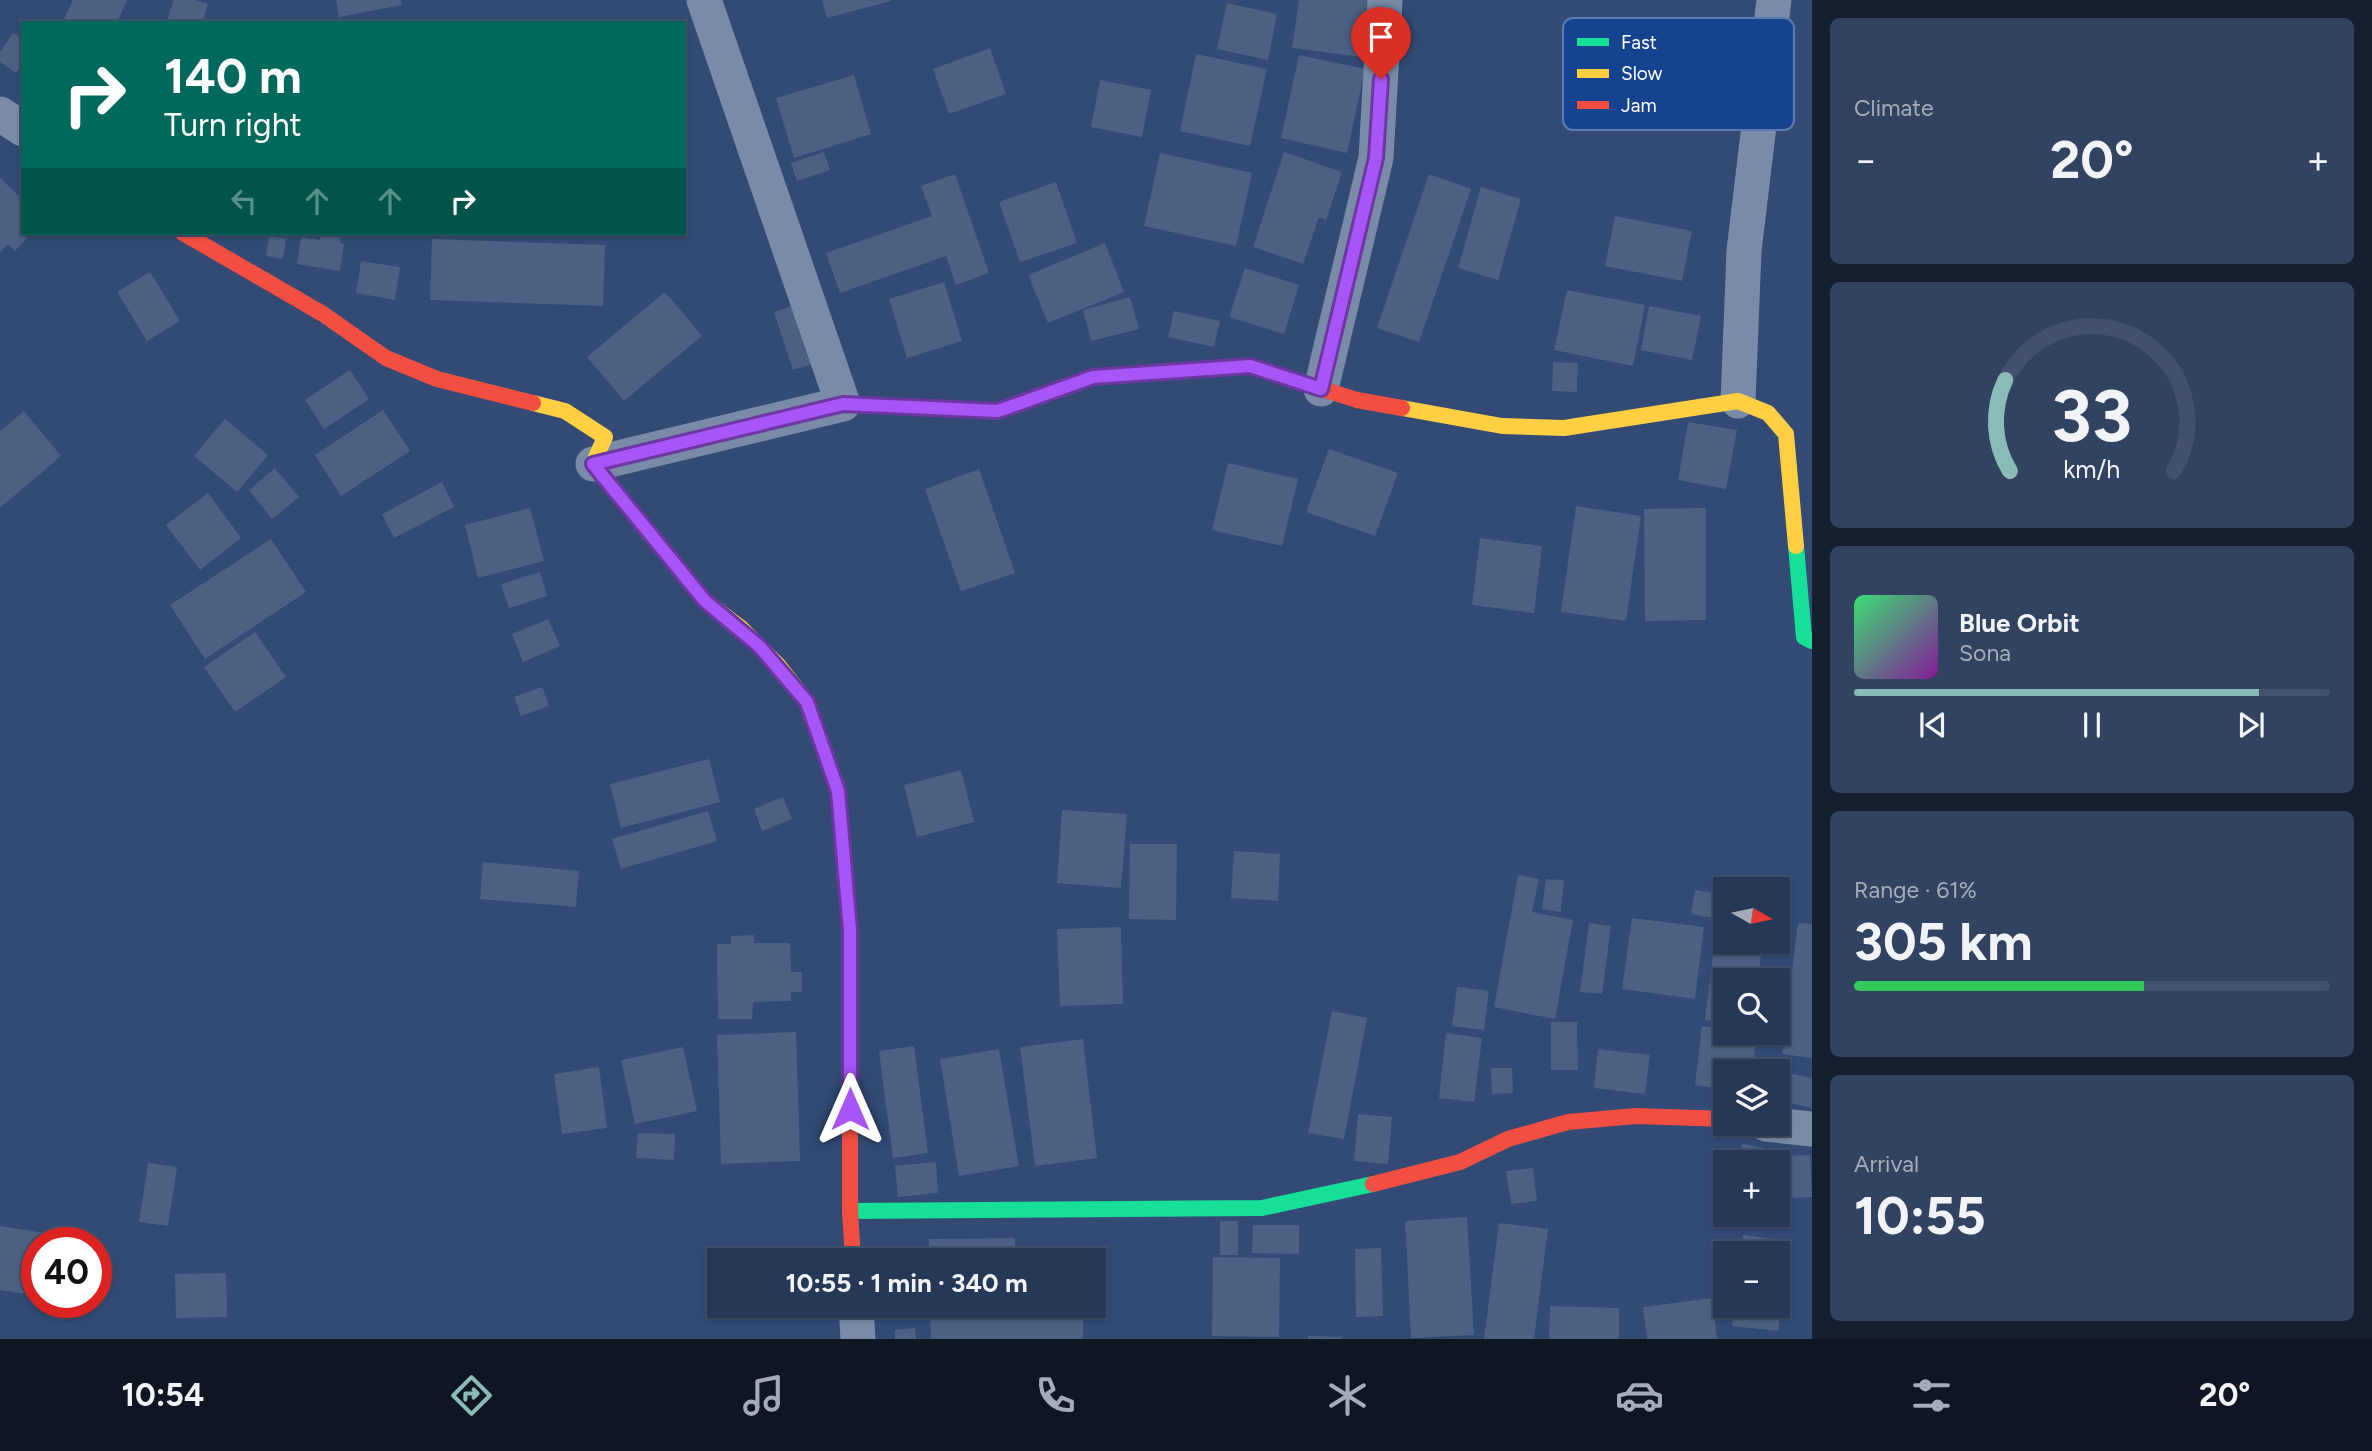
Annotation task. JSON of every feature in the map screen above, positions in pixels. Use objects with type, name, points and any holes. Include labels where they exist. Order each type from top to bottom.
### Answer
[{"type":"street","points":[[704,0],[843,404]]},
{"type":"street","points":[[1321,389],[1376,158],[1385,0]]},
{"type":"street","points":[[1772,18],[1774,0]]},
{"type":"street","points":[[0,114],[21,128]]},
{"type":"street","points":[[1738,401],[1744,251],[1758,130]]},
{"type":"street","points":[[186,235],[323,314],[386,358],[437,379],[565,411],[605,437],[593,464]]},
{"type":"street","points":[[593,464],[843,404],[998,411],[1093,377],[1250,366],[1357,400],[1502,426],[1564,428],[1738,401],[1768,413],[1786,434],[1804,637],[1812,641]]},
{"type":"street","points":[[593,464],[705,601],[741,628],[769,655],[807,702],[834,778],[838,791],[850,930],[852,1248]]},
{"type":"street","points":[[850,1211],[1262,1208],[1413,1175],[1460,1161],[1508,1139],[1568,1122],[1636,1116],[1713,1119]]},
{"type":"street","points":[[1790,1127],[1812,1129]]},
{"type":"street","points":[[857,1318],[858,1339]]},
{"type":"building","points":[[73,0],[127,0],[118,21],[63,21]]},
{"type":"building","points":[[174,0],[195,0],[208,4],[203,21],[167,20]]},
{"type":"building","points":[[336,0],[401,0],[402,5],[339,17]]},
{"type":"building","points":[[822,0],[891,0],[891,1],[827,18]]},
{"type":"building","points":[[1299,0],[1370,0],[1362,57],[1292,48]]},
{"type":"building","points":[[1227,3],[1277,14],[1268,60],[1217,49]]},
{"type":"building","points":[[13,33],[21,38],[21,66],[16,73],[0,62],[0,52]]},
{"type":"building","points":[[990,48],[1006,94],[949,114],[933,69]]},
{"type":"building","points":[[1196,54],[1267,69],[1250,146],[1180,131]]},
{"type":"building","points":[[1299,55],[1365,69],[1347,153],[1281,138]]},
{"type":"building","points":[[854,75],[871,134],[794,158],[776,98]]},
{"type":"building","points":[[1100,80],[1151,90],[1142,137],[1091,127]]},
{"type":"building","points":[[824,152],[830,170],[797,181],[791,163]]},
{"type":"building","points":[[1284,152],[1342,172],[1326,220],[1319,217],[1303,264],[1253,247]]},
{"type":"building","points":[[1160,153],[1252,173],[1236,246],[1144,226]]},
{"type":"building","points":[[955,174],[989,273],[956,285],[946,256],[840,293],[826,253],[932,216],[921,186]]},
{"type":"building","points":[[1429,174],[1471,189],[1419,342],[1377,328]]},
{"type":"building","points":[[0,178],[21,198],[21,235],[29,235],[15,251],[8,244],[0,253]]},
{"type":"building","points":[[1056,182],[1077,243],[1020,262],[999,202]]},
{"type":"building","points":[[1481,187],[1521,199],[1498,280],[1458,268]]},
{"type":"building","points":[[1615,216],[1692,231],[1682,281],[1605,266]]},
{"type":"building","points":[[321,235],[341,235],[340,243],[344,244],[340,271],[297,264],[301,237],[320,240]]},
{"type":"building","points":[[269,236],[286,239],[283,259],[266,256]]},
{"type":"building","points":[[432,239],[605,245],[603,306],[430,300]]},
{"type":"building","points":[[1105,243],[1124,292],[1048,323],[1028,275]]},
{"type":"building","points":[[361,261],[400,267],[395,300],[356,293]]},
{"type":"building","points":[[1245,268],[1299,285],[1284,334],[1229,317]]},
{"type":"building","points":[[150,272],[180,321],[147,341],[117,292]]},
{"type":"building","points":[[944,282],[962,341],[907,358],[889,299]]},
{"type":"building","points":[[1567,290],[1645,305],[1633,366],[1554,350]]},
{"type":"building","points":[[665,292],[702,336],[624,401],[587,357]]},
{"type":"building","points":[[1130,297],[1139,329],[1091,341],[1083,310]]},
{"type":"building","points":[[803,302],[822,361],[793,370],[774,312]]},
{"type":"building","points":[[1649,306],[1701,316],[1692,360],[1641,350]]},
{"type":"building","points":[[1174,311],[1220,321],[1214,347],[1168,337]]},
{"type":"building","points":[[1553,362],[1578,363],[1577,392],[1552,391]]},
{"type":"building","points":[[350,370],[369,399],[324,429],[305,400]]},
{"type":"building","points":[[383,410],[410,451],[341,496],[315,455]]},
{"type":"building","points":[[24,411],[61,456],[0,508],[0,431]]},
{"type":"building","points":[[225,419],[268,455],[237,492],[194,456]]},
{"type":"building","points":[[1688,422],[1737,430],[1726,489],[1678,480]]},
{"type":"building","points":[[1329,449],[1398,473],[1375,536],[1306,512]]},
{"type":"building","points":[[1228,463],[1298,479],[1282,546],[1212,530]]},
{"type":"building","points":[[275,468],[299,497],[272,519],[249,490]]},
{"type":"building","points":[[979,469],[1015,573],[961,591],[925,489]]},
{"type":"building","points":[[442,482],[454,507],[394,538],[382,514]]},
{"type":"building","points":[[208,493],[241,538],[200,570],[166,525]]},
{"type":"building","points":[[1576,506],[1641,516],[1626,621],[1561,612]]},
{"type":"building","points":[[530,508],[544,561],[478,578],[465,525]]},
{"type":"building","points":[[1706,508],[1706,620],[1645,621],[1644,509]]},
{"type":"building","points":[[1480,538],[1542,546],[1534,613],[1472,605]]},
{"type":"building","points":[[271,539],[306,592],[205,659],[170,605]]},
{"type":"building","points":[[540,572],[547,596],[509,608],[501,584]]},
{"type":"building","points":[[548,619],[560,646],[523,662],[512,634]]},
{"type":"building","points":[[255,632],[286,677],[235,712],[204,667]]},
{"type":"building","points":[[542,687],[549,706],[521,716],[514,697]]},
{"type":"building","points":[[709,759],[720,802],[621,828],[610,784]]},
{"type":"building","points":[[961,770],[974,822],[917,837],[904,785]]},
{"type":"building","points":[[783,797],[792,819],[762,831],[754,809]]},
{"type":"building","points":[[1062,810],[1127,814],[1121,888],[1057,883]]},
{"type":"building","points":[[708,811],[717,841],[621,869],[612,839]]},
{"type":"building","points":[[1130,844],[1177,844],[1176,920],[1129,919]]},
{"type":"building","points":[[1234,851],[1280,854],[1278,901],[1231,898]]},
{"type":"building","points":[[483,862],[579,871],[576,907],[480,899]]},
{"type":"building","points":[[1518,875],[1539,879],[1532,912],[1573,920],[1555,1019],[1494,1007]]},
{"type":"building","points":[[1546,879],[1564,880],[1561,912],[1542,909]]},
{"type":"building","points":[[1695,890],[1713,893],[1713,918],[1691,914]]},
{"type":"building","points":[[1632,918],[1704,927],[1695,999],[1622,989]]},
{"type":"building","points":[[1589,923],[1611,926],[1602,994],[1580,992]]},
{"type":"building","points":[[1798,923],[1812,924],[1812,1058],[1782,1054],[1783,1045],[1790,1045],[1790,988]]},
{"type":"building","points":[[1121,927],[1123,1004],[1060,1006],[1057,929]]},
{"type":"building","points":[[754,935],[754,943],[790,943],[791,972],[802,972],[802,992],[791,992],[791,1001],[753,1002],[752,1019],[718,1019],[717,944],[731,944],[731,936]]},
{"type":"building","points":[[1713,954],[1761,954],[1759,968],[1713,968],[1713,1021],[1705,1020]]},
{"type":"building","points":[[1457,987],[1489,991],[1484,1030],[1452,1026]]},
{"type":"building","points":[[1332,1011],[1367,1018],[1344,1139],[1308,1133]]},
{"type":"building","points":[[1551,1022],[1577,1022],[1578,1070],[1551,1070]]},
{"type":"building","points":[[1702,1026],[1713,1027],[1713,1045],[1755,1045],[1754,1059],[1713,1059],[1713,1087],[1695,1085]]},
{"type":"building","points":[[796,1032],[800,1161],[721,1164],[717,1035]]},
{"type":"building","points":[[1446,1033],[1482,1038],[1474,1102],[1439,1098]]},
{"type":"building","points":[[1083,1039],[1097,1158],[1035,1166],[1020,1047]]},
{"type":"building","points":[[914,1046],[928,1153],[893,1158],[879,1051]]},
{"type":"building","points":[[683,1047],[697,1111],[635,1124],[621,1060]]},
{"type":"building","points":[[999,1049],[1019,1166],[959,1176],[940,1059]]},
{"type":"building","points":[[1598,1049],[1650,1055],[1645,1094],[1594,1088]]},
{"type":"building","points":[[599,1067],[607,1128],[562,1134],[554,1074]]},
{"type":"building","points":[[1491,1068],[1512,1068],[1513,1093],[1492,1094]]},
{"type":"building","points":[[1790,1073],[1812,1078],[1812,1108],[1790,1103]]},
{"type":"building","points":[[1358,1114],[1392,1117],[1388,1164],[1354,1161]]},
{"type":"building","points":[[638,1133],[675,1134],[674,1160],[636,1158]]},
{"type":"building","points":[[1742,1144],[1771,1149],[1771,1150],[1741,1150]]},
{"type":"building","points":[[1810,1155],[1812,1197],[1790,1198],[1790,1156]]},
{"type":"building","points":[[936,1162],[938,1193],[898,1197],[895,1166]]},
{"type":"building","points":[[148,1163],[177,1167],[168,1226],[139,1222]]},
{"type":"building","points":[[1533,1168],[1537,1201],[1511,1204],[1506,1171]]},
{"type":"building","points":[[1467,1217],[1474,1335],[1411,1338],[1405,1221]]},
{"type":"building","points":[[1220,1221],[1238,1221],[1238,1255],[1220,1255]]},
{"type":"building","points":[[1499,1223],[1548,1229],[1534,1339],[1484,1339]]},
{"type":"building","points":[[1253,1225],[1299,1225],[1299,1254],[1252,1253]]},
{"type":"building","points":[[0,1226],[21,1229],[21,1293],[0,1290]]},
{"type":"building","points":[[1743,1235],[1789,1241],[1742,1241]]},
{"type":"building","points":[[1015,1238],[1015,1248],[929,1248],[929,1239]]},
{"type":"building","points":[[1381,1248],[1383,1316],[1356,1317],[1355,1249]]},
{"type":"building","points":[[1213,1257],[1280,1258],[1279,1337],[1212,1336]]},
{"type":"building","points":[[226,1273],[227,1317],[176,1318],[175,1274]]},
{"type":"building","points":[[1712,1298],[1717,1339],[1647,1339],[1643,1307]]},
{"type":"building","points":[[1550,1306],[1619,1308],[1619,1339],[1549,1339]]},
{"type":"building","points":[[930,1318],[1083,1318],[1083,1339],[931,1339]]},
{"type":"building","points":[[1733,1318],[1780,1318],[1778,1331],[1732,1326]]},
{"type":"building","points":[[915,1328],[916,1339],[895,1339],[895,1330]]},
{"type":"building","points":[[1308,1336],[1342,1337],[1342,1339],[1308,1339]]},
{"type":"traffic: fast","points":[[1796,546],[1804,637],[1812,641]]},
{"type":"traffic: fast","points":[[850,1211],[1262,1208],[1373,1184]]},
{"type":"traffic: slow","points":[[1402,408],[1502,426],[1564,428],[1738,401],[1768,413],[1786,434],[1796,546]]},
{"type":"traffic: slow","points":[[533,403],[565,411],[605,437],[593,464],[705,601],[741,628],[778,665],[807,702],[838,791],[839,805]]},
{"type":"traffic: jam","points":[[186,235],[323,314],[386,358],[437,379],[533,403]]},
{"type":"traffic: jam","points":[[843,404],[998,411],[1093,377],[1250,366],[1357,400],[1402,408]]},
{"type":"traffic: jam","points":[[839,805],[850,930],[852,1248]]},
{"type":"traffic: jam","points":[[1373,1184],[1460,1162],[1508,1139],[1568,1122],[1636,1116],[1713,1119]]},
{"type":"route","points":[[850,1109],[850,930],[838,791],[807,702],[778,664],[741,628],[705,601],[593,464],[843,404],[998,411],[1093,377],[1250,366],[1321,389],[1376,158],[1381,79]]}]
